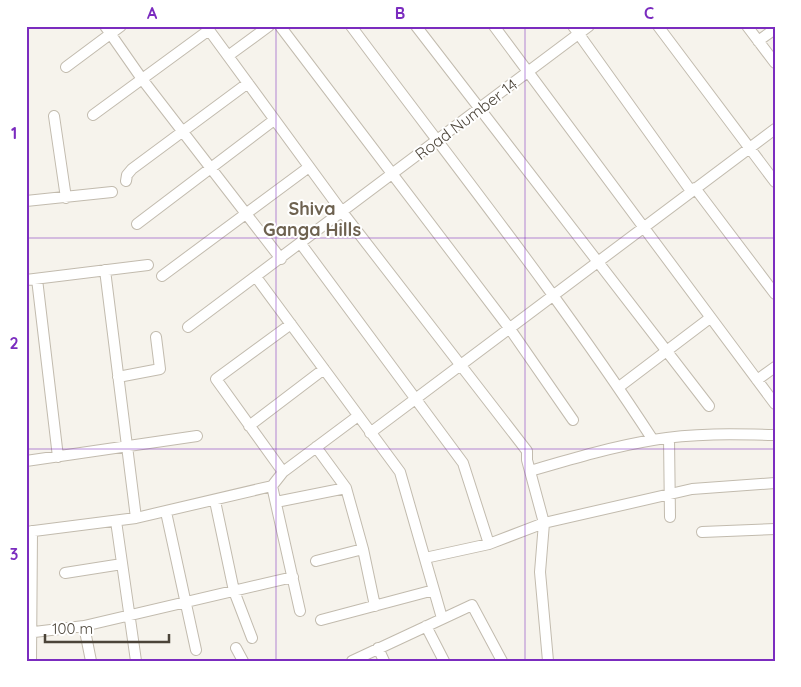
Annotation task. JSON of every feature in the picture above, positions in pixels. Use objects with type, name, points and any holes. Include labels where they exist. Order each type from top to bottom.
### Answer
[{"type":"street","points":[[66,67],[107,30],[121,26]]},
{"type":"street","points":[[228,56],[269,26]]},
{"type":"street","points":[[280,26],[510,329],[573,420]]},
{"type":"street","points":[[351,26],[553,296],[653,440]]},
{"type":"street","points":[[416,26],[478,110],[668,351],[709,406]]},
{"type":"street","points":[[494,26],[642,228],[775,404]]},
{"type":"street","name":"Road Number 14","points":[[188,328],[528,72],[576,30],[589,26]]},
{"type":"street","points":[[658,26],[775,182]]},
{"type":"street","points":[[747,26],[775,63]]},
{"type":"street","points":[[93,115],[207,28],[343,213],[527,451],[530,471],[544,523],[540,572],[548,661]]},
{"type":"street","points":[[758,41],[775,29]]},
{"type":"street","points":[[107,30],[142,79],[281,259]]},
{"type":"street","points":[[576,30],[693,190],[775,294]]},
{"type":"street","points":[[126,181],[127,175],[132,169],[248,83]]},
{"type":"street","points":[[54,116],[66,198]]},
{"type":"street","points":[[138,224],[274,120]]},
{"type":"street","points":[[370,433],[775,129]]},
{"type":"street","points":[[162,276],[309,167]]},
{"type":"street","points":[[26,202],[112,192]]},
{"type":"street","points":[[300,244],[463,463],[489,544]]},
{"type":"street","points":[[26,280],[148,265]]},
{"type":"street","points":[[105,270],[136,518]]},
{"type":"street","points":[[256,277],[400,472],[442,618]]},
{"type":"street","points":[[37,279],[58,456]]},
{"type":"street","points":[[618,387],[710,318]]},
{"type":"street","points":[[283,472],[216,379],[291,324]]},
{"type":"street","points":[[118,377],[160,370],[156,337]]},
{"type":"street","points":[[757,380],[775,367]]},
{"type":"street","points":[[249,426],[324,369]]},
{"type":"street","points":[[31,661],[29,633],[29,532],[136,518],[215,501],[272,486],[283,472],[358,416]]},
{"type":"street","points":[[530,471],[599,451],[653,440],[724,434],[775,435]]},
{"type":"street","points":[[26,461],[197,436]]},
{"type":"street","points":[[670,438],[670,516]]},
{"type":"street","points":[[316,447],[346,488],[363,549],[375,606]]},
{"type":"street","points":[[425,558],[489,544],[544,523],[692,489],[775,483]]},
{"type":"street","points":[[272,486],[300,611]]},
{"type":"street","points":[[276,502],[346,488]]},
{"type":"street","points":[[215,501],[234,591],[252,638]]},
{"type":"street","points":[[166,512],[184,603],[196,650]]},
{"type":"street","points":[[116,521],[136,661]]},
{"type":"street","points":[[702,532],[775,529]]},
{"type":"street","points":[[316,561],[363,549]]},
{"type":"street","points":[[65,573],[122,564]]},
{"type":"street","points":[[29,633],[84,626],[293,578]]},
{"type":"street","points":[[321,620],[434,590]]},
{"type":"street","points":[[352,661],[472,605],[502,661]]},
{"type":"street","points":[[84,626],[91,661]]},
{"type":"street","points":[[426,626],[444,661]]},
{"type":"street","points":[[236,648],[242,661]]},
{"type":"street","points":[[378,648],[384,661]]},
{"type":"district","name":"Shiva Ganga Hills","points":[[312,219]]}]
